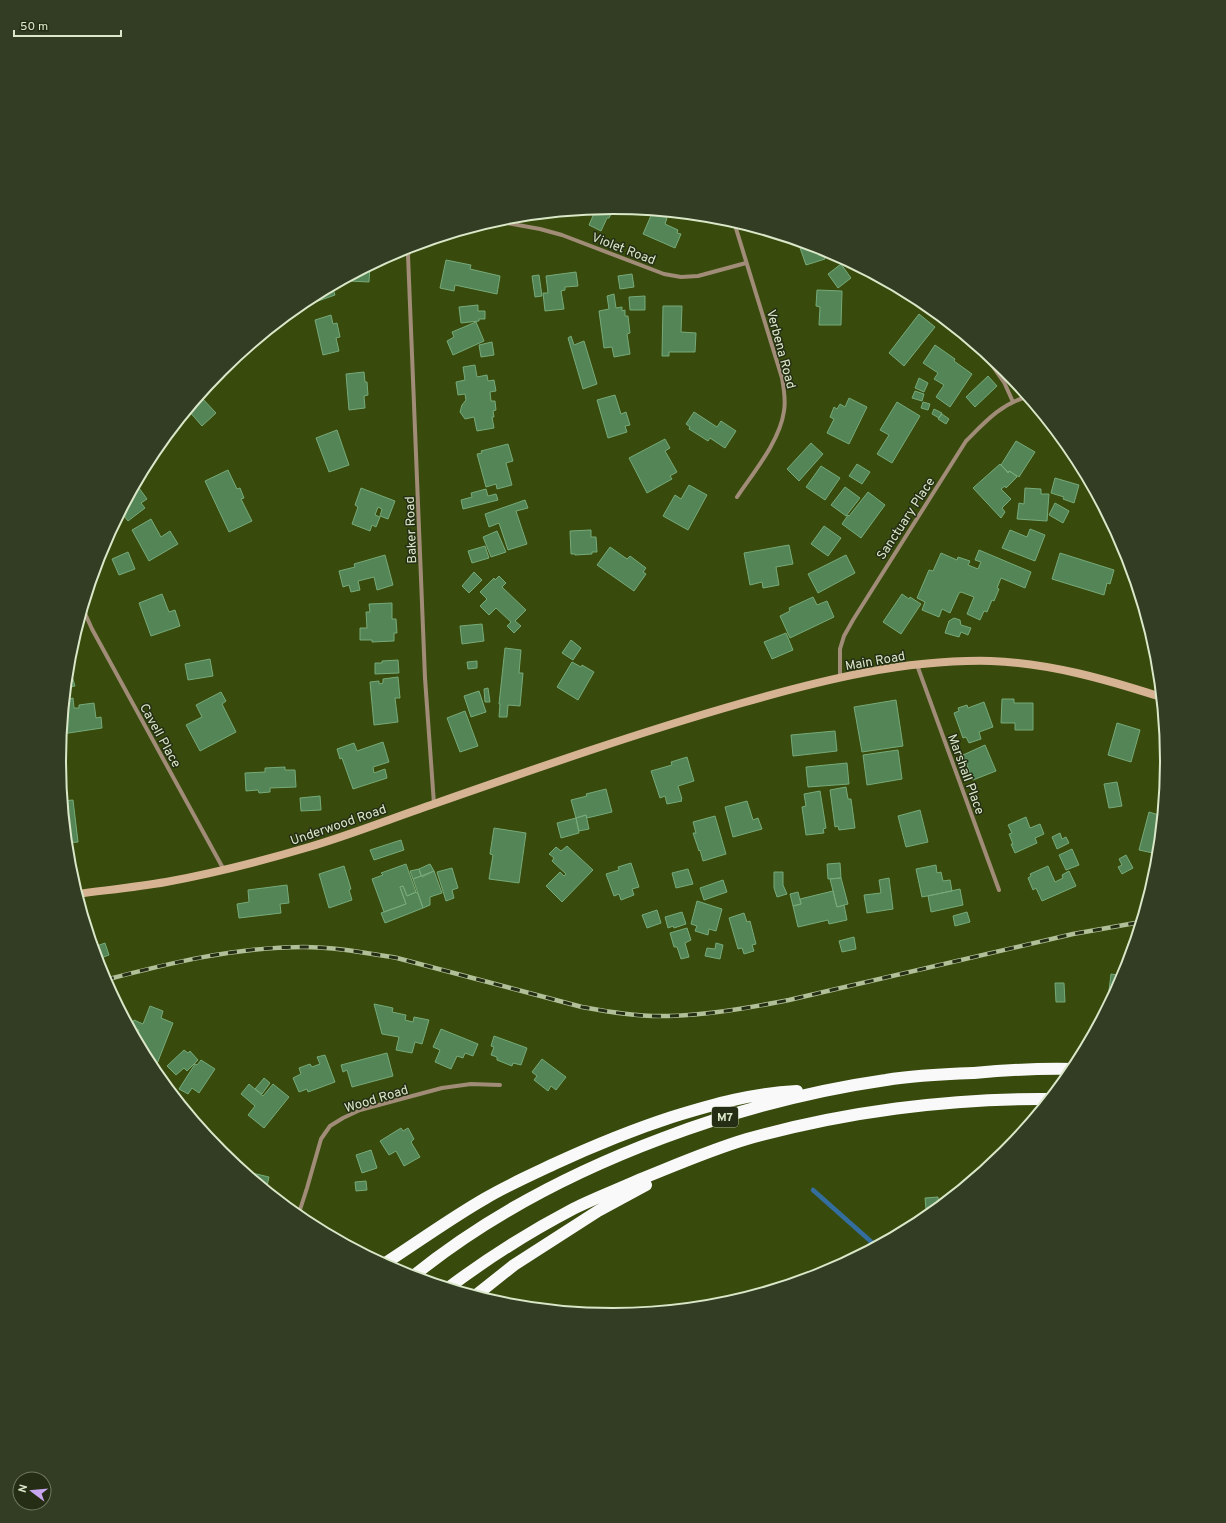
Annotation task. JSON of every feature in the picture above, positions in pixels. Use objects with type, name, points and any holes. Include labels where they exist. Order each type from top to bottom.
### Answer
[{"type":"highway","name":"M7","points":[[418,1272],[485,1223],[544,1189],[618,1155],[690,1128],[796,1096],[888,1079],[1038,1068],[1065,1069]]},
{"type":"highway","points":[[389,1260],[486,1198],[521,1179],[624,1133],[728,1100],[780,1092],[826,1090]]},
{"type":"highway","name":"M7","points":[[453,1284],[487,1259],[526,1235],[574,1209],[700,1155],[746,1140],[792,1128],[866,1112],[947,1104],[1043,1099]]},
{"type":"highway","points":[[480,1292],[514,1265],[598,1211],[700,1155]]},
{"type":"main road","name":"Main Road","points":[[600,748],[673,723],[772,695],[840,678],[917,665],[990,661],[1028,664],[1096,677],[1156,695]]},
{"type":"main road","name":"Underwood Road","points":[[83,893],[167,882],[224,870],[311,847],[600,748]]},
{"type":"street","name":"Violet Road","points":[[512,224],[562,235],[664,274],[681,277],[698,276],[746,263]]},
{"type":"street","name":"Verbena Road","points":[[736,229],[782,378],[785,396],[784,411],[780,426],[772,444],[737,497]]},
{"type":"street","name":"Baker Road","points":[[408,254],[425,678],[434,804]]},
{"type":"street","points":[[997,372],[1004,382],[1013,402]]},
{"type":"street","name":"Sanctuary Place","points":[[840,678],[840,649],[844,636],[966,441],[983,424],[1001,410],[1013,402],[1022,399]]},
{"type":"street","name":"Cavell Place","points":[[86,616],[224,870]]},
{"type":"street","name":"Marshall Place","points":[[917,665],[999,890]]},
{"type":"street","name":"Wood Road","points":[[300,1210],[308,1188],[321,1139],[330,1126],[360,1110],[442,1088],[471,1084],[500,1086]]},
{"type":"building","points":[[611,214],[609,218],[607,218],[601,231],[589,225],[593,215]]},
{"type":"building","points":[[651,216],[667,218],[665,224],[678,230],[677,233],[681,234],[675,248],[643,234]]},
{"type":"building","points":[[800,248],[824,257],[825,259],[806,265]]},
{"type":"building","points":[[446,260],[471,265],[470,269],[500,276],[497,294],[455,285],[454,291],[440,288]]},
{"type":"building","points":[[840,264],[851,278],[838,288],[828,274]]},
{"type":"building","points":[[370,272],[369,282],[352,281]]},
{"type":"building","points":[[576,272],[578,286],[565,287],[565,290],[561,291],[564,309],[545,311],[543,293],[548,293],[546,276]]},
{"type":"building","points":[[632,274],[634,287],[620,289],[618,276]]},
{"type":"building","points":[[539,275],[542,296],[535,297],[532,276]]},
{"type":"building","points":[[817,290],[842,291],[841,325],[819,325],[820,307],[816,306]]},
{"type":"building","points":[[334,292],[335,295],[320,300]]},
{"type":"building","points":[[614,294],[616,308],[622,307],[622,311],[625,310],[625,316],[628,316],[630,333],[627,334],[630,354],[614,357],[612,347],[604,348],[599,311],[609,309],[607,296]]},
{"type":"building","points":[[645,296],[645,310],[630,310],[629,297]]},
{"type":"building","points":[[478,305],[478,311],[485,311],[485,319],[461,323],[459,307]]},
{"type":"building","points":[[663,306],[682,306],[681,332],[696,333],[695,352],[669,352],[669,356],[662,356]]},
{"type":"building","points":[[919,314],[935,327],[904,366],[889,353]]},
{"type":"building","points":[[331,315],[333,324],[337,323],[340,337],[336,338],[339,351],[323,355],[315,320]]},
{"type":"building","points":[[476,322],[484,341],[453,355],[447,341],[454,337],[452,332]]},
{"type":"building","points":[[571,336],[574,345],[584,341],[597,384],[583,389],[568,338]]},
{"type":"building","points":[[492,342],[494,355],[481,357],[479,345]]},
{"type":"building","points":[[935,345],[955,359],[954,361],[972,374],[950,407],[936,397],[944,385],[934,379],[938,373],[923,363]]},
{"type":"building","points":[[475,365],[477,377],[487,375],[488,381],[494,380],[496,391],[490,392],[491,401],[495,401],[496,410],[493,411],[494,417],[492,417],[494,428],[477,431],[474,417],[465,419],[460,412],[462,405],[466,400],[465,394],[458,395],[456,382],[465,380],[463,367]]},
{"type":"building","points":[[364,372],[365,382],[367,382],[368,395],[364,396],[365,408],[349,410],[346,374]]},
{"type":"building","points":[[988,376],[997,386],[975,407],[966,397]]},
{"type":"building","points":[[919,378],[928,383],[924,392],[915,388]]},
{"type":"building","points":[[915,391],[924,394],[922,401],[912,398]]},
{"type":"building","points":[[615,395],[621,414],[626,412],[630,425],[625,426],[627,432],[608,438],[597,400]]},
{"type":"building","points":[[849,398],[867,407],[849,444],[827,433],[834,419],[830,417],[834,407],[837,409],[840,404],[845,407]]},
{"type":"building","points":[[203,400],[216,413],[202,426],[191,414]]},
{"type":"building","points":[[897,402],[920,416],[892,463],[877,454],[889,435],[880,430]]},
{"type":"building","points":[[923,402],[930,404],[928,410],[921,408]]},
{"type":"building","points":[[934,409],[942,413],[939,418],[932,414]]},
{"type":"building","points":[[694,412],[717,427],[721,421],[736,431],[725,448],[710,438],[708,441],[689,429],[690,427],[686,424]]},
{"type":"building","points":[[942,414],[949,419],[946,424],[938,419]]},
{"type":"building","points":[[337,430],[349,465],[329,472],[316,438]]},
{"type":"building","points":[[665,439],[670,448],[665,451],[677,472],[670,476],[672,479],[647,493],[629,458]]},
{"type":"building","points":[[1016,441],[1035,452],[1019,477],[1009,471],[1008,472],[1001,465]]},
{"type":"building","points":[[811,443],[823,454],[799,481],[787,469]]},
{"type":"building","points":[[508,444],[513,461],[506,463],[512,485],[497,489],[496,484],[486,487],[477,454],[482,453],[481,451]]},
{"type":"building","points":[[857,464],[870,472],[862,484],[849,476]]},
{"type":"building","points":[[1000,464],[1008,473],[1010,471],[1017,477],[1006,488],[1005,486],[1001,489],[1011,499],[1002,508],[1005,512],[1001,518],[973,488]]},
{"type":"building","points":[[821,466],[840,478],[825,500],[806,487]]},
{"type":"building","points":[[228,470],[237,489],[240,488],[244,498],[241,499],[252,521],[229,532],[205,481]]},
{"type":"building","points":[[1055,478],[1079,485],[1074,503],[1063,499],[1064,497],[1051,493]]},
{"type":"building","points":[[689,485],[707,495],[688,530],[663,516],[675,495],[681,499]]},
{"type":"building","points":[[845,487],[860,498],[846,516],[831,505]]},
{"type":"building","points":[[139,488],[147,499],[141,503],[145,508],[128,521],[124,516]]},
{"type":"building","points":[[361,488],[395,501],[388,519],[380,516],[382,509],[378,507],[375,515],[380,517],[376,527],[372,525],[370,531],[352,524],[358,507],[355,505]]},
{"type":"building","points":[[1025,488],[1041,489],[1041,494],[1049,494],[1047,521],[1017,519],[1019,503],[1024,504]]},
{"type":"building","points":[[486,489],[488,496],[496,494],[498,500],[463,509],[461,500],[472,497],[471,493]]},
{"type":"building","points":[[868,492],[885,505],[861,538],[842,524]]},
{"type":"building","points":[[525,500],[528,508],[516,511],[527,544],[508,550],[499,523],[489,527],[485,514]]},
{"type":"building","points":[[1055,503],[1069,511],[1063,523],[1049,515]]},
{"type":"building","points":[[151,519],[161,537],[170,531],[178,544],[149,561],[132,530]]},
{"type":"building","points":[[824,526],[841,538],[828,556],[811,544]]},
{"type":"building","points":[[1030,529],[1045,535],[1035,561],[1002,548],[1010,530],[1027,537]]},
{"type":"building","points":[[591,530],[591,537],[596,537],[597,552],[592,552],[592,554],[571,554],[570,531]]},
{"type":"building","points":[[497,531],[506,552],[491,557],[483,537]]},
{"type":"building","points":[[789,545],[793,564],[776,567],[779,585],[763,588],[762,582],[750,585],[744,553]]},
{"type":"building","points":[[485,546],[489,558],[472,563],[468,551]]},
{"type":"building","points":[[610,547],[627,559],[630,556],[646,568],[643,572],[646,574],[634,591],[597,565]]},
{"type":"building","points":[[979,550],[1031,572],[1025,588],[1001,578],[997,588],[999,589],[994,601],[992,600],[987,612],[984,611],[980,620],[967,614],[974,597],[961,592],[959,593],[950,613],[942,609],[939,617],[922,610],[925,602],[917,598],[929,570],[933,571],[941,553],[957,560],[958,557],[970,561],[968,565],[978,569],[981,562],[975,560]]},
{"type":"building","points":[[128,552],[135,569],[119,575],[112,559]]},
{"type":"building","points":[[1060,553],[1114,570],[1110,584],[1107,583],[1104,595],[1052,579]]},
{"type":"building","points":[[385,555],[393,585],[377,590],[374,577],[358,581],[360,590],[351,592],[349,585],[343,587],[339,571],[355,567],[354,564]]},
{"type":"building","points":[[846,555],[855,573],[818,593],[808,574]]},
{"type":"building","points":[[474,572],[482,580],[469,593],[462,586]]},
{"type":"building","points":[[499,576],[506,583],[502,587],[526,610],[515,621],[521,626],[514,633],[507,626],[511,622],[496,608],[489,615],[480,606],[487,599],[480,592],[494,578],[495,580]]},
{"type":"building","points":[[162,594],[169,612],[175,610],[180,626],[151,636],[139,603]]},
{"type":"building","points":[[902,594],[921,604],[901,634],[883,622]]},
{"type":"building","points":[[813,597],[817,605],[827,601],[834,617],[790,638],[780,616],[790,611],[789,608]]},
{"type":"building","points":[[392,603],[392,619],[396,619],[397,633],[394,633],[394,641],[372,642],[372,640],[360,640],[360,628],[367,628],[366,612],[370,612],[369,604]]},
{"type":"building","points":[[954,618],[960,620],[961,625],[971,628],[968,635],[961,632],[959,637],[945,633],[949,621]]},
{"type":"building","points":[[482,624],[484,641],[462,644],[460,626]]},
{"type":"building","points":[[786,633],[793,650],[772,659],[764,642]]},
{"type":"building","points":[[571,640],[581,648],[573,660],[562,653]]},
{"type":"building","points":[[505,648],[521,650],[519,673],[523,673],[520,706],[508,705],[507,717],[499,717],[499,704]]},
{"type":"building","points":[[210,659],[213,676],[188,680],[185,664]]},
{"type":"building","points":[[398,660],[399,673],[375,674],[375,663]]},
{"type":"building","points":[[477,661],[477,668],[468,669],[467,662]]},
{"type":"building","points":[[572,662],[581,667],[582,665],[594,672],[578,700],[557,687]]},
{"type":"building","points":[[398,677],[400,698],[395,698],[398,722],[374,725],[370,682],[379,681],[379,684],[383,683],[383,679]]},
{"type":"building","points":[[73,679],[75,686],[72,687]]},
{"type":"building","points":[[488,688],[490,702],[485,702],[484,689]]},
{"type":"building","points":[[479,691],[486,712],[471,717],[464,696]]},
{"type":"building","points":[[221,692],[226,701],[222,704],[236,732],[200,751],[186,725],[202,717],[196,705]]},
{"type":"building","points":[[73,698],[74,708],[79,708],[79,705],[94,703],[96,718],[101,717],[102,728],[67,733],[70,699]]},
{"type":"building","points":[[1002,699],[1014,699],[1014,703],[1033,703],[1033,730],[1015,730],[1015,723],[1001,723]]},
{"type":"building","points":[[896,700],[903,746],[862,752],[854,707]]},
{"type":"building","points":[[984,702],[993,727],[979,732],[981,739],[969,743],[966,737],[963,738],[954,713],[959,711],[958,708],[967,705],[968,708]]},
{"type":"building","points":[[465,711],[478,746],[460,752],[447,718]]},
{"type":"building","points":[[1117,723],[1140,730],[1131,762],[1108,755]]},
{"type":"building","points":[[835,731],[837,751],[793,756],[791,735]]},
{"type":"building","points":[[383,742],[389,762],[373,767],[374,773],[385,769],[387,778],[353,789],[342,758],[340,759],[337,749],[354,743],[357,751]]},
{"type":"building","points":[[985,745],[996,771],[973,780],[963,755]]},
{"type":"building","points":[[898,750],[902,779],[867,785],[863,755]]},
{"type":"building","points":[[687,757],[694,781],[678,786],[682,801],[667,804],[665,796],[660,798],[651,771],[672,765],[671,762]]},
{"type":"building","points":[[847,763],[849,784],[808,787],[806,767]]},
{"type":"building","points":[[285,767],[285,770],[295,770],[296,787],[270,788],[270,792],[259,793],[258,790],[246,791],[245,773],[265,772],[265,768]]},
{"type":"building","points":[[1117,782],[1122,806],[1109,808],[1104,784]]},
{"type":"building","points":[[846,787],[848,799],[851,799],[855,828],[839,830],[838,826],[835,827],[830,790]]},
{"type":"building","points":[[606,789],[612,812],[587,818],[586,815],[576,818],[571,800],[587,796],[586,794]]},
{"type":"building","points":[[820,791],[826,828],[823,829],[824,833],[806,835],[802,807],[806,806],[804,794]]},
{"type":"building","points":[[320,796],[321,810],[301,811],[300,798]]},
{"type":"building","points":[[73,800],[78,842],[73,842],[67,801]]},
{"type":"building","points":[[747,801],[753,820],[758,818],[762,829],[733,837],[725,807]]},
{"type":"building","points":[[920,810],[928,842],[906,847],[898,816]]},
{"type":"building","points":[[1149,812],[1157,814],[1152,853],[1139,850]]},
{"type":"building","points":[[586,815],[589,829],[579,831],[576,818]]},
{"type":"building","points":[[715,816],[726,854],[703,861],[693,833],[696,833],[693,822]]},
{"type":"building","points":[[1026,817],[1030,828],[1040,824],[1044,834],[1035,838],[1037,843],[1015,853],[1009,834],[1012,833],[1008,825]]},
{"type":"building","points":[[576,818],[579,833],[561,838],[557,823]]},
{"type":"building","points":[[494,828],[526,833],[519,883],[489,879],[493,855],[490,854]]},
{"type":"building","points":[[1060,833],[1062,839],[1066,837],[1069,843],[1057,849],[1052,837]]},
{"type":"building","points":[[401,840],[404,850],[374,860],[370,850]]},
{"type":"building","points":[[567,846],[593,870],[562,902],[546,886],[560,872],[564,876],[566,874],[552,861],[554,858],[549,854],[556,847],[561,851]]},
{"type":"building","points":[[1072,849],[1079,865],[1066,870],[1059,855]]},
{"type":"building","points":[[1126,855],[1133,868],[1122,874],[1118,867],[1122,865],[1119,859]]},
{"type":"building","points":[[631,863],[639,887],[632,889],[634,895],[621,900],[619,894],[614,896],[606,874],[619,870],[618,867]]},
{"type":"building","points":[[840,863],[841,878],[828,879],[827,864]]},
{"type":"building","points":[[406,864],[416,892],[407,896],[403,886],[400,887],[406,904],[384,912],[372,879],[383,875],[381,873]]},
{"type":"building","points":[[430,864],[434,871],[422,877],[419,869]]},
{"type":"building","points":[[936,865],[937,873],[941,872],[943,881],[950,880],[952,891],[922,897],[916,869]]},
{"type":"building","points":[[344,866],[351,889],[349,890],[352,900],[329,908],[319,874]]},
{"type":"building","points":[[1048,866],[1055,882],[1063,878],[1062,875],[1069,871],[1076,886],[1042,901],[1036,888],[1033,890],[1028,878],[1031,876],[1030,874]]},
{"type":"building","points":[[452,868],[458,888],[452,890],[454,898],[446,901],[437,872]]},
{"type":"building","points":[[419,869],[421,876],[413,879],[410,871]]},
{"type":"building","points":[[688,869],[693,884],[676,888],[672,873]]},
{"type":"building","points":[[434,871],[442,893],[430,897],[430,905],[423,908],[413,879]]},
{"type":"building","points":[[774,872],[783,872],[783,885],[787,894],[777,897],[774,888]]},
{"type":"building","points":[[841,878],[848,904],[837,907],[830,879]]},
{"type":"building","points":[[889,878],[893,909],[867,913],[864,895],[881,893],[879,880]]},
{"type":"building","points":[[723,880],[727,892],[704,900],[700,888]]},
{"type":"building","points":[[287,885],[289,903],[280,904],[281,913],[239,918],[237,904],[249,902],[248,890]]},
{"type":"building","points":[[403,886],[407,896],[416,892],[418,894],[423,908],[385,923],[381,913],[406,904],[400,887]]},
{"type":"building","points":[[960,889],[963,905],[931,912],[928,896]]},
{"type":"building","points":[[833,891],[837,907],[844,905],[847,920],[829,924],[828,920],[798,927],[793,906],[801,904],[800,899]]},
{"type":"building","points":[[798,892],[801,904],[793,906],[790,894]]},
{"type":"building","points":[[697,901],[722,909],[716,931],[709,929],[708,935],[695,931],[697,926],[691,924]]},
{"type":"building","points":[[657,910],[661,923],[647,928],[642,915]]},
{"type":"building","points":[[682,912],[686,924],[674,928],[673,926],[668,928],[665,917]]},
{"type":"building","points":[[967,912],[970,922],[955,926],[953,916]]},
{"type":"building","points":[[744,913],[747,922],[750,921],[756,944],[752,945],[754,951],[744,954],[742,948],[738,949],[729,918]]},
{"type":"building","points":[[687,928],[691,940],[685,943],[689,957],[681,959],[677,947],[674,947],[670,933]]},
{"type":"building","points":[[854,937],[856,949],[842,952],[839,941]]},
{"type":"building","points":[[105,943],[109,955],[103,957],[98,945]]},
{"type":"building","points":[[716,943],[723,945],[720,959],[705,956],[707,948],[715,949]]},
{"type":"building","points":[[1111,974],[1116,975],[1109,992]]},
{"type":"building","points":[[1055,983],[1064,983],[1065,1002],[1056,1002]]},
{"type":"building","points":[[374,1004],[393,1008],[392,1012],[406,1015],[405,1020],[413,1022],[414,1017],[429,1020],[422,1044],[415,1042],[412,1053],[396,1050],[399,1037],[382,1034]]},
{"type":"building","points":[[150,1006],[163,1011],[161,1018],[173,1023],[157,1064],[139,1035],[139,1030],[136,1029],[133,1023],[134,1020],[143,1024]]},
{"type":"building","points":[[441,1029],[478,1044],[473,1056],[465,1053],[463,1058],[457,1056],[451,1069],[435,1062],[440,1050],[433,1047]]},
{"type":"building","points":[[494,1036],[527,1048],[521,1065],[513,1063],[512,1066],[497,1060],[497,1057],[491,1055],[494,1047],[491,1046]]},
{"type":"building","points":[[184,1050],[188,1053],[190,1051],[198,1060],[187,1071],[184,1068],[176,1075],[167,1066]]},
{"type":"building","points":[[387,1053],[393,1076],[352,1087],[347,1070],[343,1072],[341,1065]]},
{"type":"building","points":[[325,1055],[335,1082],[308,1092],[307,1089],[299,1092],[293,1078],[301,1074],[299,1068],[310,1064],[312,1067],[320,1064],[317,1057]]},
{"type":"building","points":[[542,1059],[566,1077],[556,1090],[551,1086],[548,1091],[534,1080],[537,1076],[532,1072]]},
{"type":"building","points":[[201,1060],[215,1069],[199,1093],[192,1088],[188,1094],[179,1089],[195,1064],[197,1065]]},
{"type":"building","points":[[264,1078],[270,1083],[262,1094],[255,1089]]},
{"type":"building","points":[[249,1084],[263,1096],[273,1084],[289,1097],[264,1128],[248,1115],[255,1106],[241,1094]]},
{"type":"building","points":[[401,1128],[403,1131],[408,1128],[414,1139],[411,1142],[420,1157],[404,1166],[396,1151],[389,1155],[380,1141]]},
{"type":"building","points":[[371,1150],[377,1168],[362,1173],[356,1155]]},
{"type":"building","points":[[252,1173],[269,1177],[267,1185]]},
{"type":"building","points":[[366,1181],[367,1190],[356,1191],[355,1182]]},
{"type":"building","points":[[938,1197],[938,1201],[926,1209],[925,1198]]},
{"type":"waterway","points":[[813,1190],[872,1243]]},
{"type":"railway","points":[[111,978],[178,962],[228,953],[278,948],[315,947],[397,958],[582,1007],[635,1015],[683,1015],[728,1011],[789,1000],[1073,934],[1135,923]]}]
